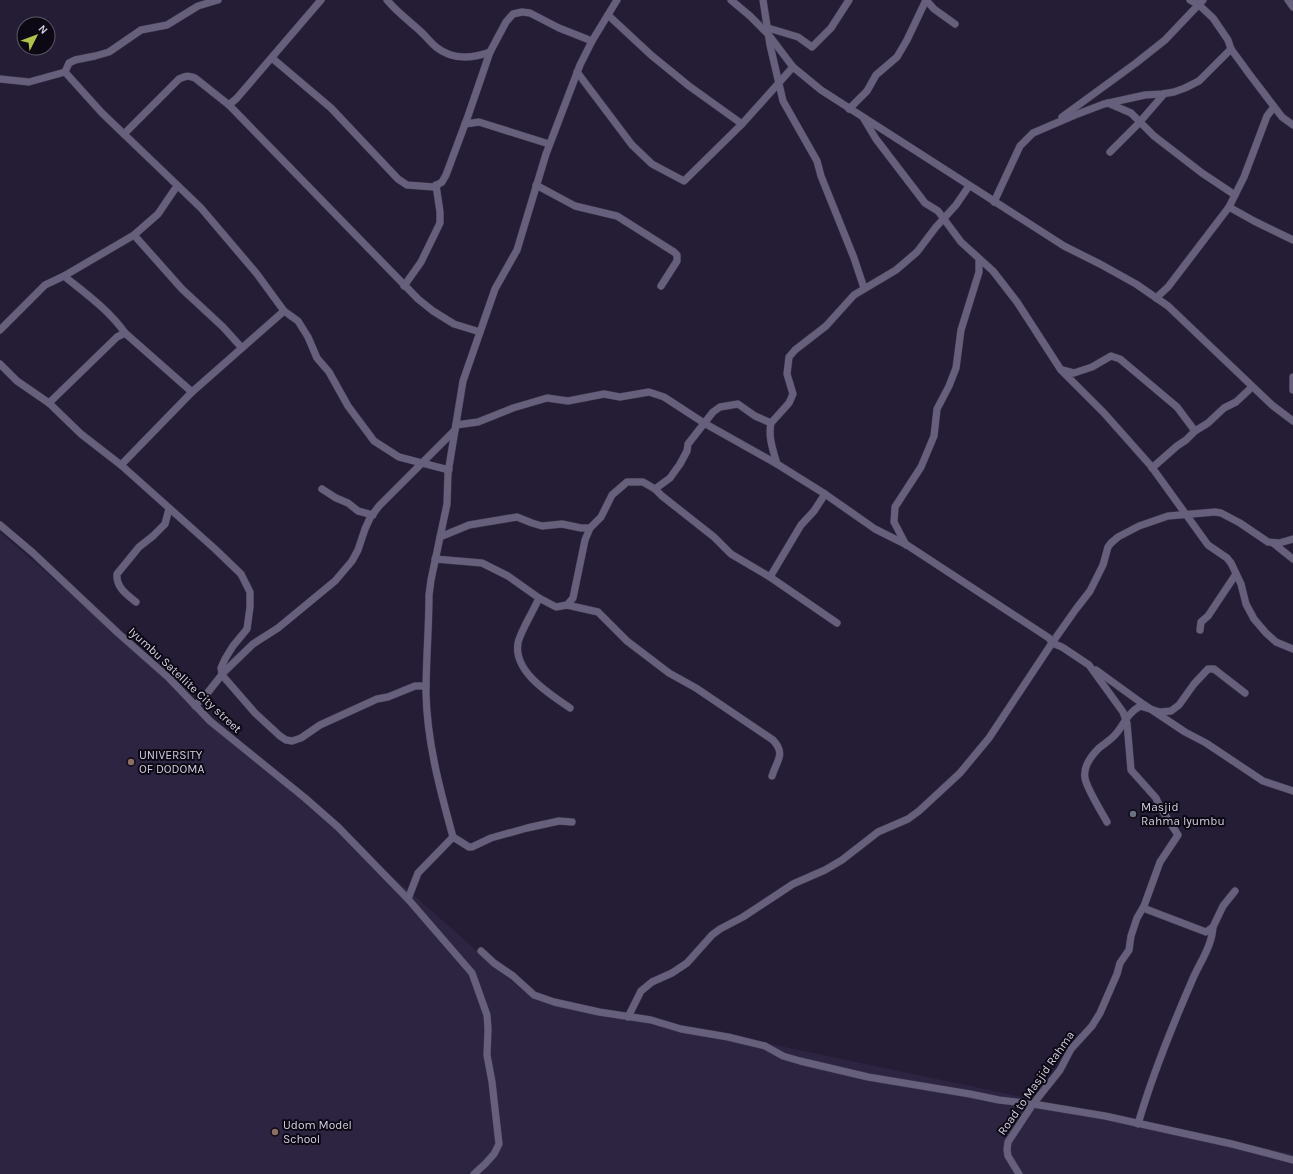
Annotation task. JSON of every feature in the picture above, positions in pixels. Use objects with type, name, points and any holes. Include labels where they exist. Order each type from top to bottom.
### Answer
[{"type":"street","points":[[65,72],[69,63],[75,60],[109,52],[141,30],[167,25],[198,6],[218,0]]},
{"type":"street","points":[[229,106],[272,58],[320,0]]},
{"type":"street","points":[[386,0],[436,47],[448,55],[458,57],[478,56],[490,52]]},
{"type":"street","points":[[572,822],[558,821],[527,828],[491,838],[472,847],[469,847],[453,837],[440,791],[430,733],[426,686],[429,595],[447,504],[449,470],[463,381],[495,289],[517,250],[549,144],[577,72],[592,41],[617,0]]},
{"type":"street","points":[[731,0],[768,31],[793,67],[820,90],[1064,246],[1136,284],[1168,306],[1252,387],[1293,421]]},
{"type":"street","points":[[763,0],[783,101],[817,161],[821,176],[854,258],[864,288]]},
{"type":"street","points":[[768,31],[798,38],[812,47],[831,28],[849,0]]},
{"type":"street","points":[[849,109],[867,91],[876,75],[897,57],[907,40],[926,0],[934,9],[955,24]]},
{"type":"street","points":[[1190,0],[1201,3],[1228,40],[1231,49],[1282,118],[1293,125]]},
{"type":"street","points":[[1288,0],[1293,7]]},
{"type":"street","points":[[1053,124],[1165,40],[1201,3]]},
{"type":"street","points":[[272,58],[331,108],[398,179],[407,185],[434,187],[442,182],[446,175],[490,52],[506,22],[513,14],[522,12],[530,13],[560,28],[592,41]]},
{"type":"street","points":[[608,15],[651,55],[689,86],[742,124]]},
{"type":"street","points":[[994,202],[1020,146],[1033,133],[1108,103],[1145,95],[1164,94],[1185,88],[1199,81],[1231,49]]},
{"type":"street","points":[[577,72],[632,145],[652,164],[684,181],[742,124],[793,67]]},
{"type":"street","points":[[0,79],[29,82],[65,72]]},
{"type":"street","points":[[65,72],[124,134],[200,208],[252,268],[284,311],[298,321],[308,337],[317,358],[329,372],[348,406],[374,441],[399,456],[449,470]]},
{"type":"street","points":[[124,134],[179,79],[190,75],[229,106],[404,286],[433,311],[454,324],[480,332]]},
{"type":"street","points":[[1110,152],[1141,122],[1164,94]]},
{"type":"street","points":[[1108,103],[1131,113],[1154,136],[1202,173],[1235,195]]},
{"type":"street","points":[[1156,298],[1168,287],[1229,207],[1244,177],[1266,116],[1274,107]]},
{"type":"street","points":[[863,118],[876,139],[925,203],[938,211],[961,242],[992,271],[1018,302],[1061,370],[1104,413],[1152,468],[1208,545],[1227,558],[1231,563],[1241,584],[1246,604],[1254,619],[1276,642],[1293,649]]},
{"type":"street","points":[[465,124],[479,122],[549,144]]},
{"type":"street","points":[[404,286],[421,262],[440,223],[436,185]]},
{"type":"street","points":[[536,185],[575,206],[617,216],[674,252],[677,255],[676,260],[661,286]]},
{"type":"street","points":[[0,330],[45,285],[64,276],[134,235],[158,214],[177,186]]},
{"type":"street","points":[[777,464],[771,442],[770,430],[771,423],[789,403],[793,394],[787,374],[789,356],[826,326],[848,300],[864,288],[884,278],[904,264],[920,249],[956,205],[969,186]]},
{"type":"street","points":[[1229,207],[1293,240]]},
{"type":"street","points":[[134,235],[182,289],[223,327],[242,348]]},
{"type":"street","points":[[907,545],[894,522],[895,507],[921,467],[934,436],[937,409],[949,386],[956,368],[961,330],[979,272],[979,259]]},
{"type":"street","points":[[64,276],[88,295],[111,316],[125,333],[192,392]]},
{"type":"street","points":[[121,465],[192,392],[284,311]]},
{"type":"street","points":[[49,403],[117,337],[125,333]]},
{"type":"street","points":[[1061,370],[1074,373],[1092,367],[1111,356],[1120,359],[1177,407],[1195,430]]},
{"type":"street","points":[[0,364],[17,381],[49,403],[81,434],[121,465],[241,574],[250,592],[250,607],[247,629],[233,646],[225,659],[221,668],[222,675],[255,713],[280,736],[286,740],[292,741],[301,738],[320,725],[377,699],[388,697],[415,686],[426,686]]},
{"type":"street","points":[[1293,377],[1293,390]]},
{"type":"street","points":[[1152,468],[1186,440],[1195,430],[1208,423],[1224,408],[1236,402],[1252,387]]},
{"type":"street","name":"Road to Masjid Rahma","points":[[455,427],[478,422],[513,408],[547,398],[568,401],[604,394],[620,397],[649,392],[664,397],[704,423],[777,464],[875,529],[907,545],[1049,638],[1052,643],[1062,647],[1089,665],[1123,712],[1129,739],[1131,770],[1156,798],[1178,835],[1160,862],[1143,908],[1137,918],[1131,936],[1129,950],[1120,962],[1115,980],[1096,1020],[1071,1049],[1060,1070],[1033,1104],[1006,1146],[1008,1156],[1019,1174]]},
{"type":"street","points":[[655,489],[670,478],[687,451],[688,444],[713,412],[720,407],[738,404],[755,416],[771,423]]},
{"type":"street","points":[[195,706],[222,675],[253,644],[278,628],[338,578],[352,561],[358,550],[365,529],[379,506],[455,427]]},
{"type":"street","points":[[567,605],[573,598],[585,540],[590,528],[601,517],[612,496],[627,482],[643,482],[655,489],[731,554],[770,577],[837,623]]},
{"type":"street","points":[[322,489],[336,498],[348,503],[358,511],[373,515]]},
{"type":"street","points":[[770,577],[801,524],[814,511],[824,494]]},
{"type":"street","points":[[136,602],[121,588],[117,579],[117,574],[139,547],[165,524],[169,509]]},
{"type":"street","points":[[628,1017],[641,991],[652,982],[672,973],[687,963],[712,935],[720,929],[743,917],[793,884],[825,870],[842,860],[878,832],[900,824],[919,811],[960,773],[989,738],[1052,643],[1090,592],[1104,565],[1108,547],[1118,537],[1139,526],[1168,516],[1215,512],[1221,513],[1240,523],[1268,542],[1279,543],[1293,539]]},
{"type":"street","points":[[440,537],[469,525],[517,517],[542,526],[562,524],[581,528],[590,528]]},
{"type":"street","name":"Iyumbu Satellite City street","points":[[0,526],[32,552],[118,633],[169,678],[210,721],[305,798],[338,827],[408,899],[472,973],[487,1015],[487,1055],[492,1082],[498,1144],[494,1154],[474,1174]]},
{"type":"street","points":[[1273,543],[1293,559]]},
{"type":"street","points":[[435,559],[482,563],[508,576],[539,598],[556,607],[567,605],[598,612],[627,641],[669,673],[696,688],[773,740],[779,746],[780,754],[772,776]]},
{"type":"street","points":[[1200,630],[1201,622],[1208,616],[1236,574]]},
{"type":"street","points":[[539,598],[518,642],[519,660],[538,686],[570,708]]},
{"type":"street","points":[[1089,665],[1149,708],[1185,732],[1206,743],[1263,781],[1293,791]]},
{"type":"street","points":[[1107,822],[1084,778],[1085,770],[1089,761],[1099,748],[1115,736],[1125,719],[1134,710],[1140,706],[1160,712],[1172,711],[1179,705],[1194,684],[1208,669],[1214,669],[1245,693]]},
{"type":"street","points":[[408,899],[418,873],[453,837]]},
{"type":"street","points":[[1138,1124],[1146,1097],[1188,989],[1212,937],[1213,927],[1223,906],[1235,891]]},
{"type":"street","points":[[1143,908],[1206,932],[1213,927]]},
{"type":"street","points":[[481,951],[494,963],[513,976],[534,995],[554,1002],[599,1012],[651,1020],[682,1029],[728,1037],[765,1046],[783,1056],[800,1061],[868,1077],[999,1100],[1104,1116],[1232,1144],[1293,1160]]},
{"type":"shaded area","name":"UNIVERSITY OF DODOMA","points":[[0,532],[524,992],[1293,1154],[1293,1174],[0,1174]]},
{"type":"place","name":"UNIVERSITY OF DODOMA","points":[[131,762]]},
{"type":"place","name":"Masjid Rahma Iyumbu","points":[[1133,814]]},
{"type":"place","name":"Udom Model School","points":[[275,1132]]}]
